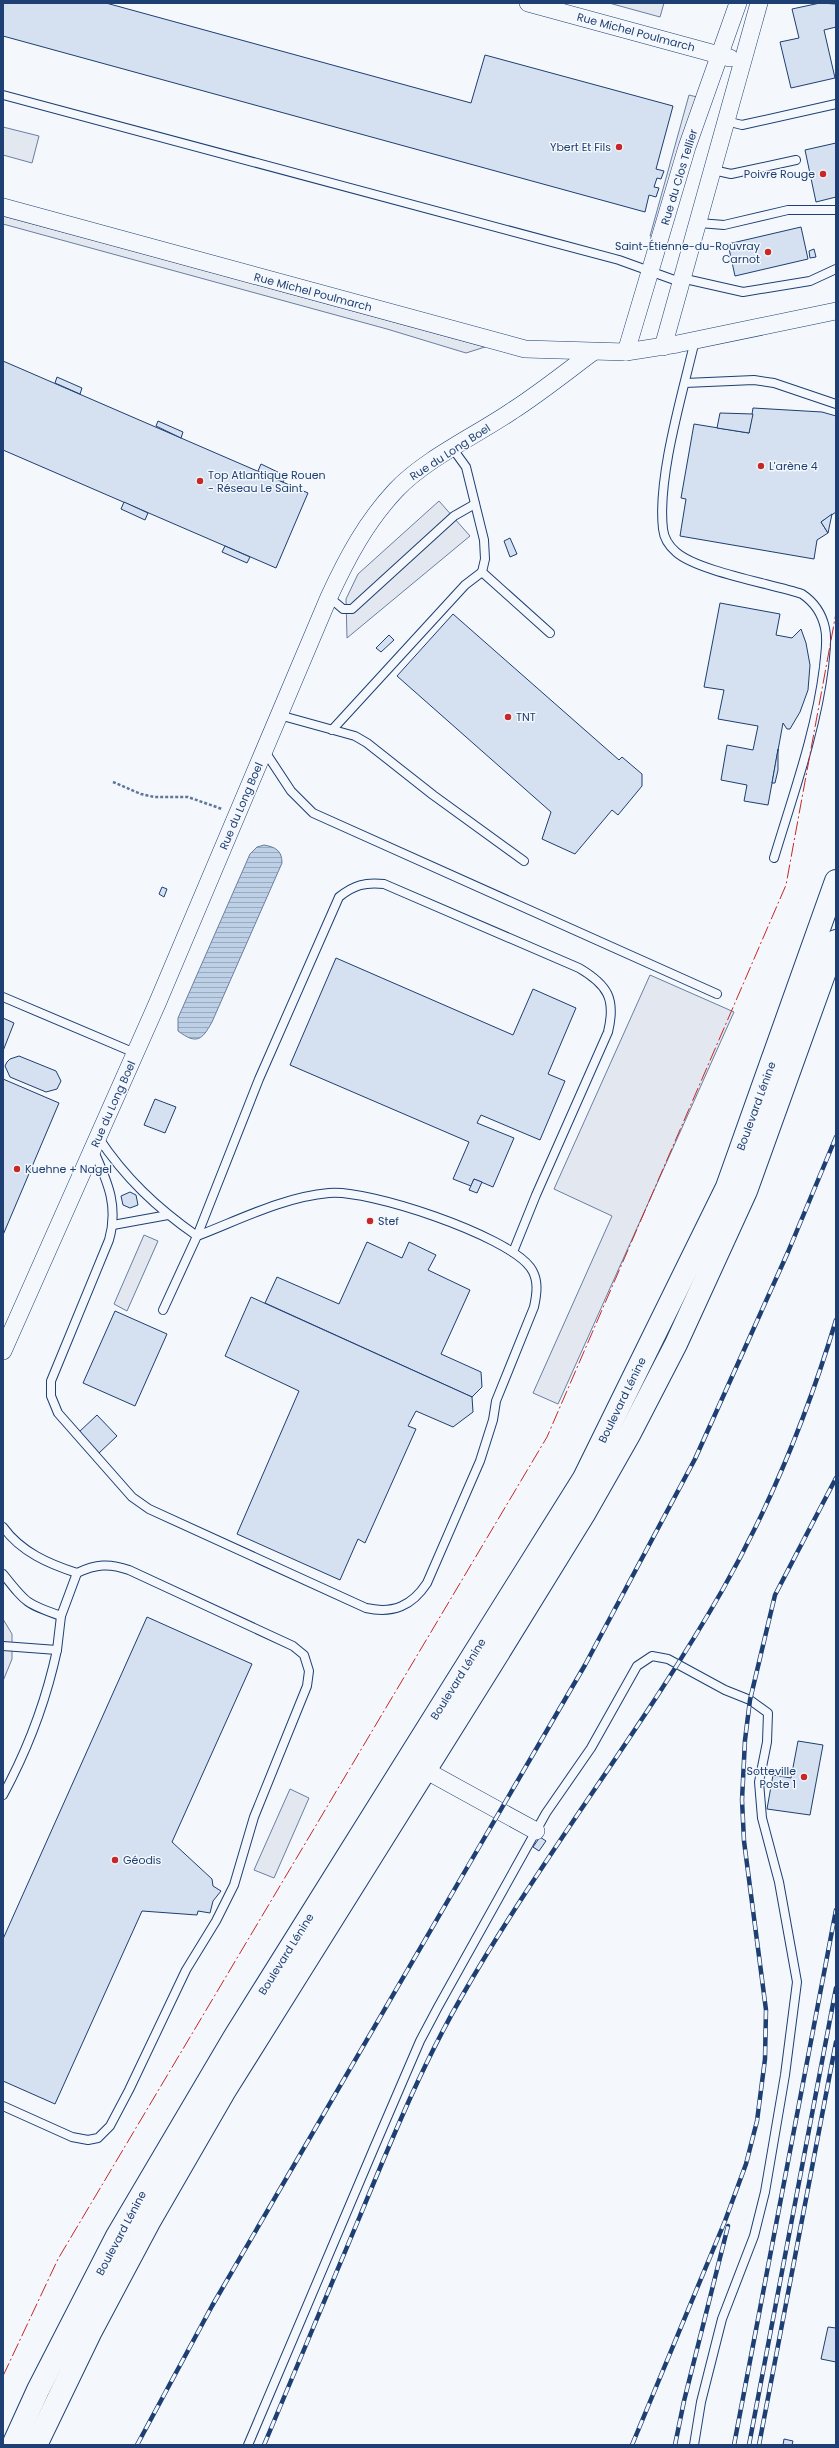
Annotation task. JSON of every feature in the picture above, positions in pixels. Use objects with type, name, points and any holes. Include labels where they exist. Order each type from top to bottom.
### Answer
[{"type":"main road","name":"Boulevard Lénine","points":[[13,2445],[38,2390],[117,2236],[244,2023],[584,1478],[727,1187],[836,881]]},
{"type":"main road","name":"Boulevard Lénine","points":[[36,2445],[91,2331],[157,2208],[224,2092],[584,1514],[630,1433],[676,1344],[746,1191],[836,941]]},
{"type":"street","name":"Rue Michel Poulmarch","points":[[528,3],[743,62]]},
{"type":"street","points":[[663,347],[759,3]]},
{"type":"street","name":"Rue du Clos Tellier","points":[[626,352],[687,147],[720,55],[733,10]]},
{"type":"street","name":"Rue Michel Poulmarch","points":[[3,207],[500,344],[525,349],[626,352],[663,347],[836,311]]},
{"type":"street","name":"Rue du Long Boel","points":[[3,1351],[136,1053],[328,598],[352,548],[373,517],[397,489],[414,474],[512,411],[594,352]]},
{"type":"street","points":[[425,1770],[536,1831]]},
{"type":"lane","points":[[3,95],[611,258],[681,280],[716,285],[735,292],[810,281],[836,269]]},
{"type":"lane","points":[[726,121],[742,125],[836,104]]},
{"type":"lane","points":[[713,170],[731,174],[796,160]]},
{"type":"lane","points":[[698,223],[724,225],[788,210],[836,210]]},
{"type":"lane","points":[[695,340],[666,475],[663,529],[667,541],[676,552],[700,566],[802,594],[814,602],[825,627],[827,642],[822,686],[803,761],[774,858]]},
{"type":"lane","points":[[685,383],[754,380],[774,383],[836,404]]},
{"type":"lane","points":[[332,730],[465,584],[482,572],[485,559],[484,540],[466,467],[453,449]]},
{"type":"lane","points":[[328,598],[343,609],[352,609],[454,516],[475,504]]},
{"type":"lane","points":[[482,572],[550,632]]},
{"type":"lane","points":[[279,715],[332,730],[367,743],[433,795],[524,861]]},
{"type":"lane","points":[[264,750],[291,791],[313,813],[717,994]]},
{"type":"lane","points":[[163,1310],[197,1236],[259,1079],[332,910],[339,897],[348,890],[370,882],[384,884],[404,891],[579,968],[594,977],[605,988],[611,1000],[612,1014],[608,1032],[536,1195],[513,1252]]},
{"type":"lane","points":[[3,997],[136,1053]]},
{"type":"lane","points":[[96,1143],[123,1173],[168,1215],[197,1236]]},
{"type":"lane","points":[[96,1143],[112,1197],[113,1225],[51,1381],[51,1396],[58,1413],[132,1497],[149,1509],[366,1608],[380,1611],[406,1605],[418,1596],[427,1583],[480,1461],[493,1420],[496,1401],[534,1307],[537,1292],[536,1279],[530,1266],[513,1252],[468,1229],[440,1218],[363,1196],[330,1192],[297,1198],[197,1236]]},
{"type":"lane","points":[[113,1225],[168,1215]]},
{"type":"lane","points":[[3,1526],[34,1555],[45,1562],[77,1573],[92,1566],[104,1564],[129,1570],[293,1646],[304,1655],[309,1671],[307,1686],[254,1817],[234,1885],[216,1921],[186,1970],[129,2090],[110,2126],[98,2138],[88,2140],[78,2138],[3,2106]]},
{"type":"lane","points":[[3,1795],[40,1715],[50,1682],[57,1650],[61,1616],[77,1573]]},
{"type":"lane","points":[[3,1574],[23,1600],[32,1606],[61,1616]]},
{"type":"lane","points":[[3,1646],[57,1650]]},
{"type":"lane","points":[[248,2445],[420,2041],[536,1831],[591,1748],[637,1666],[645,1659],[652,1656],[668,1659],[725,1690],[750,1700],[768,1713],[767,1742],[759,1782],[762,1818],[779,1882],[797,1982],[785,2075],[765,2192],[754,2236],[722,2318],[702,2402],[694,2445]]},
{"type":"path","points":[[114,782],[154,797],[188,797],[237,815]]},
{"type":"shaded area","points":[[609,3],[664,3],[660,17]]},
{"type":"shaded area","points":[[689,95],[697,97],[659,239],[650,236]]},
{"type":"shaded area","points":[[3,127],[39,136],[32,163],[3,155]]},
{"type":"shaded area","points":[[3,216],[485,347],[466,353],[387,329],[3,224]]},
{"type":"shaded area","points":[[439,501],[470,536],[347,638],[346,599],[358,574]]},
{"type":"shaded area","points":[[650,975],[734,1012],[558,1404],[533,1393],[612,1216],[554,1189]]},
{"type":"shaded area","points":[[144,1235],[158,1241],[127,1311],[114,1304]]},
{"type":"shaded area","points":[[3,1619],[12,1634],[12,1659],[3,1681]]},
{"type":"shaded area","points":[[290,1789],[309,1798],[274,1878],[254,1870]]},
{"type":"water","points":[[264,845],[279,852],[282,863],[212,1022],[202,1036],[194,1039],[190,1038],[178,1031],[178,1018],[250,854],[257,847]]},
{"type":"building","points":[[3,3],[106,3],[471,103],[485,55],[673,106],[656,169],[664,171],[661,179],[657,178],[654,187],[659,188],[656,197],[649,195],[645,212],[3,36]]},
{"type":"building","points":[[820,3],[836,4],[836,27],[824,30],[835,78],[791,88],[780,42],[799,38],[792,9]]},
{"type":"building","name":"Poivre Rouge","points":[[836,143],[836,197],[816,202],[805,150]]},
{"type":"building","name":"Saint-Étienne-du-Rouvray Carnot","points":[[801,227],[808,259],[735,276],[728,244]]},
{"type":"building","points":[[814,249],[816,257],[810,258],[809,251]]},
{"type":"building","points":[[3,361],[308,493],[276,568],[3,450]]},
{"type":"building","points":[[57,377],[82,388],[80,394],[55,383]]},
{"type":"building","name":"L'arène 4","points":[[753,408],[822,412],[836,416],[836,512],[821,522],[828,533],[817,540],[814,559],[680,536],[686,499],[681,498],[694,424],[749,433]]},
{"type":"building","points":[[720,413],[753,414],[749,433],[717,428]]},
{"type":"building","points":[[158,421],[183,432],[181,438],[156,426]]},
{"type":"building","points":[[261,464],[286,476],[283,482],[258,471]]},
{"type":"building","points":[[124,502],[148,513],[145,520],[121,509]]},
{"type":"building","points":[[832,514],[828,533],[821,522]]},
{"type":"building","points":[[510,538],[517,554],[510,557],[504,541]]},
{"type":"building","points":[[225,546],[250,557],[247,563],[222,552]]},
{"type":"building","points":[[720,603],[780,614],[776,635],[792,638],[801,629],[806,643],[810,665],[808,690],[800,712],[790,729],[787,729],[783,723],[768,805],[744,801],[747,785],[721,780],[727,745],[753,750],[758,726],[718,719],[724,690],[704,687]]},
{"type":"building","points":[[453,614],[619,760],[622,757],[642,774],[642,786],[618,815],[612,810],[575,854],[542,839],[551,812],[397,676]]},
{"type":"building","points":[[389,635],[394,640],[381,652],[376,648]]},
{"type":"building","points":[[778,749],[778,770],[775,783],[772,783]]},
{"type":"building","points":[[162,887],[167,889],[164,897],[159,894]]},
{"type":"building","points":[[336,958],[513,1035],[533,989],[576,1008],[548,1074],[565,1081],[540,1140],[481,1115],[477,1123],[514,1138],[493,1187],[474,1179],[471,1186],[453,1179],[469,1142],[290,1065]]},
{"type":"building","points":[[3,1018],[14,1023],[3,1051]]},
{"type":"building","points":[[19,1056],[56,1071],[61,1081],[57,1089],[46,1092],[10,1077],[5,1066],[10,1059]]},
{"type":"building","name":"Kuehne + Nagel","points":[[3,1079],[59,1103],[3,1235]]},
{"type":"building","points":[[155,1099],[176,1107],[165,1133],[144,1125]]},
{"type":"building","points":[[474,1179],[482,1182],[477,1193],[469,1190]]},
{"type":"building","points":[[130,1192],[136,1195],[138,1205],[130,1208],[123,1205],[121,1196]]},
{"type":"building","points":[[367,1242],[402,1258],[409,1242],[436,1255],[428,1270],[470,1290],[441,1354],[481,1372],[482,1387],[472,1397],[265,1303],[277,1277],[339,1304]]},
{"type":"building","points":[[251,1297],[472,1397],[473,1412],[453,1427],[416,1411],[408,1426],[416,1429],[365,1543],[358,1539],[340,1580],[237,1534],[299,1391],[225,1356]]},
{"type":"building","points":[[115,1311],[167,1334],[135,1406],[83,1383]]},
{"type":"building","points":[[97,1415],[117,1436],[99,1453],[79,1432]]},
{"type":"building","name":"Géodis","points":[[147,1617],[252,1664],[172,1842],[212,1879],[213,1886],[221,1891],[213,1901],[210,1913],[198,1911],[197,1915],[142,1911],[55,2104],[3,2081],[3,1939]]},
{"type":"building","name":"Sotteville Poste 1","points":[[798,1741],[823,1745],[810,1815],[767,1809],[773,1775],[791,1778]]},
{"type":"building","points":[[540,1837],[546,1841],[539,1851],[533,1847]]},
{"type":"building","points":[[828,2327],[836,2328],[836,2362],[821,2359]]},
{"type":"building","points":[[784,2439],[793,2441],[792,2445],[783,2445]]},
{"type":"railway","points":[[137,2445],[212,2306],[585,1665],[695,1459],[788,1252],[836,1137]]},
{"type":"railway","points":[[264,2445],[395,2132],[433,2050],[462,1996],[525,1893],[660,1692],[723,1589],[757,1524],[787,1458],[801,1424],[836,1320]]},
{"type":"railway","points":[[632,2445],[725,2221],[746,2164],[757,2121],[765,2059],[766,2010],[744,1841],[742,1800],[745,1740],[750,1700],[775,1595],[836,1478]]},
{"type":"railway","points":[[734,2445],[836,1910]]},
{"type":"railway","points":[[749,2445],[836,1988]]},
{"type":"railway","points":[[759,2445],[836,2042]]},
{"type":"railway","points":[[675,2445],[684,2401],[728,2226]]},
{"type":"power","points":[[3,2376],[58,2259],[547,1437],[786,885],[836,613]]},
{"type":"place","name":"Ybert Et Fils","points":[[619,147]]},
{"type":"place","name":"Poivre Rouge","points":[[823,174]]},
{"type":"place","name":"Saint-Étienne-du-Rouvray Carnot","points":[[768,252]]},
{"type":"place","name":"L'arène 4","points":[[761,466]]},
{"type":"place","name":"Top Atlantique Rouen - Réseau Le Saint","points":[[200,481]]},
{"type":"place","name":"TNT","points":[[508,717]]},
{"type":"place","name":"Kuehne + Nagel","points":[[17,1169]]},
{"type":"place","name":"Stef","points":[[370,1221]]},
{"type":"place","name":"Sotteville Poste 1","points":[[804,1777]]},
{"type":"place","name":"Géodis","points":[[115,1860]]}]
